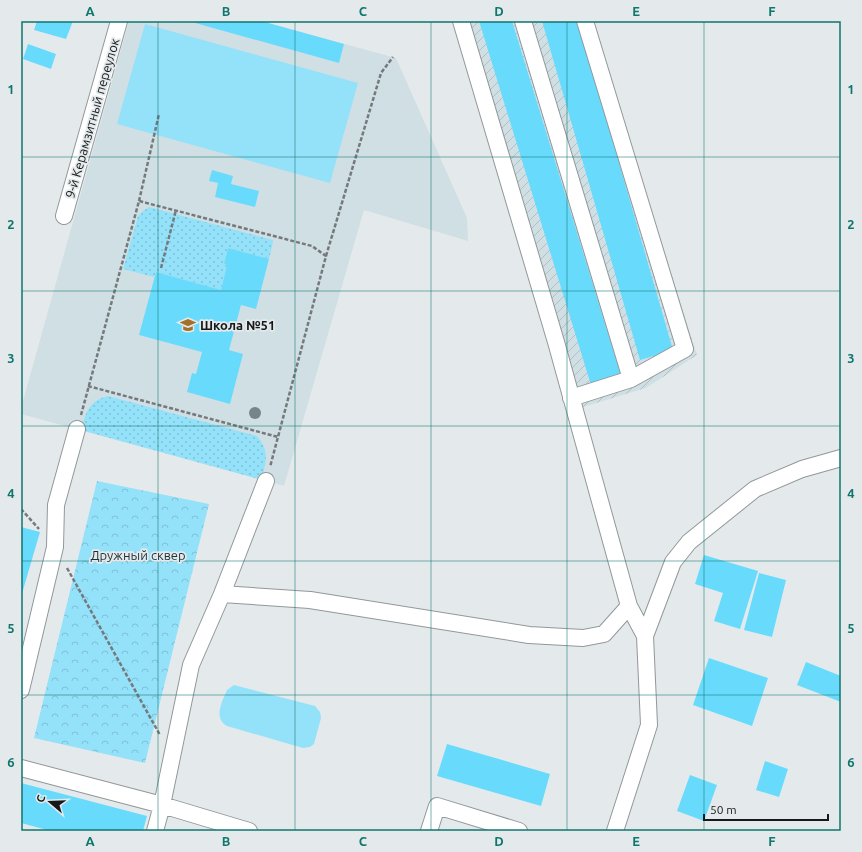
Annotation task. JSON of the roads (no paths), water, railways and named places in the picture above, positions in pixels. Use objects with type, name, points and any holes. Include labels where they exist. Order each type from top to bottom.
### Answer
[{"type":"street","name":"9-й Керамзитный переулок","points":[[64,216],[119,21]]},
{"type":"street","points":[[461,21],[572,398],[629,606],[645,636]]},
{"type":"street","points":[[523,21],[631,379]]},
{"type":"street","points":[[572,398],[631,379],[685,349],[585,21]]},
{"type":"street","points":[[21,690],[55,547],[56,505],[77,429]]},
{"type":"street","points":[[615,831],[649,725],[645,636],[673,562],[689,542],[755,490],[802,469],[841,458]]},
{"type":"street","points":[[155,831],[162,805],[191,665],[222,594],[266,481]]},
{"type":"street","points":[[222,594],[310,600],[529,635],[583,638],[604,634],[629,606]]},
{"type":"street","points":[[21,768],[162,805],[249,831]]},
{"type":"street","points":[[429,831],[437,806],[519,831]]},
{"type":"place","name":"Школа №51","points":[[188,325]]},
{"type":"park label","name":"Дружный сквер","points":[[138,555]]}]
